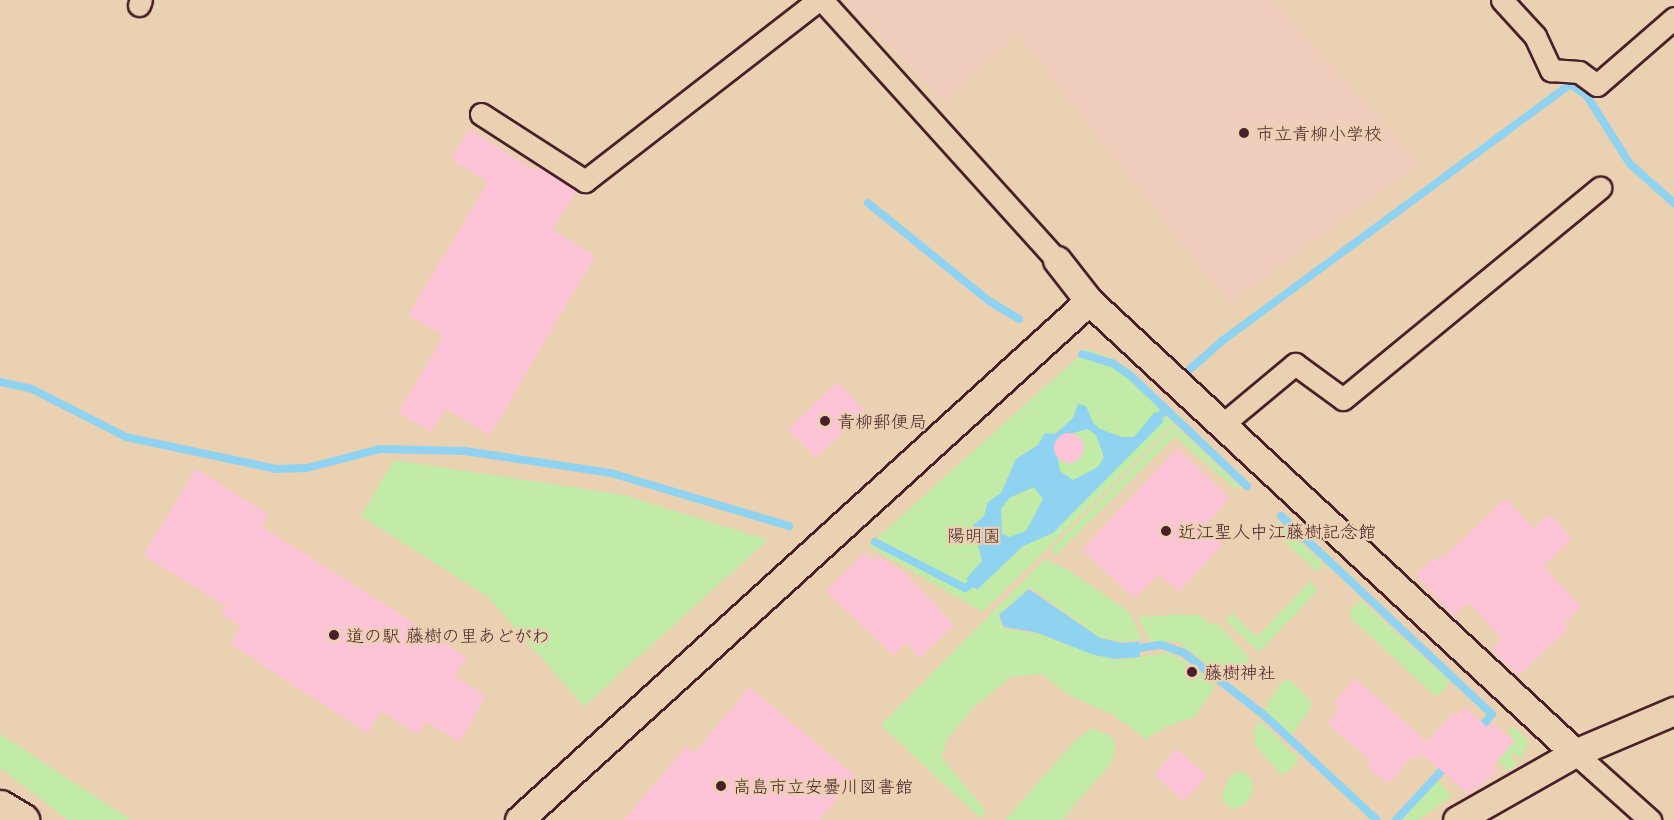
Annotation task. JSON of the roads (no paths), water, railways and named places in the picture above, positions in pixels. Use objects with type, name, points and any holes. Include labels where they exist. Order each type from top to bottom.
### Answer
[{"type":"highway","points":[[0,807],[22,820]]},
{"type":"street","points":[[481,114],[585,181],[820,0],[1057,260],[1089,301],[1650,820]]},
{"type":"street","points":[[1510,3],[1535,36],[1551,70],[1580,72],[1597,85],[1674,18]]},
{"type":"street","points":[[1223,424],[1295,364],[1342,399],[1600,188]]},
{"type":"street","points":[[519,820],[1089,301]]},
{"type":"street","points":[[1457,820],[1575,753],[1674,711]]},
{"type":"water","points":[[1078,404],[1086,406],[1093,423],[1100,429],[1122,437],[1134,437],[1155,412],[1164,421],[1053,533],[1023,546],[977,590],[966,579],[982,561],[973,525],[984,516],[988,502],[1001,493],[1016,459],[1038,445],[1045,433],[1055,434],[1073,418]],"holes":[[[1088,429],[1096,435],[1104,457],[1098,467],[1073,480],[1060,471],[1058,459],[1069,434]],[[1034,487],[1043,499],[1026,531],[1009,537],[1002,534],[1001,509],[1009,498]]]},
{"type":"water","points":[[1029,589],[1100,638],[1122,643],[1144,641],[1139,642],[1140,657],[1116,659],[1094,655],[1035,632],[1004,627],[999,615]]},
{"type":"waterway","points":[[1189,370],[1222,341],[1570,84],[1587,96],[1630,164],[1674,203]]},
{"type":"waterway","points":[[868,203],[989,301],[1019,319]]},
{"type":"waterway","points":[[1082,354],[1112,363],[1131,376],[1247,486]]},
{"type":"waterway","points":[[0,382],[32,389],[126,437],[276,469],[307,468],[380,449],[465,451],[611,473],[789,526]]},
{"type":"waterway","points":[[1153,423],[1164,411]]},
{"type":"waterway","points":[[1281,516],[1492,714],[1478,731]]},
{"type":"waterway","points":[[875,542],[965,588],[978,579]]},
{"type":"waterway","points":[[1132,649],[1162,645],[1184,653],[1264,715],[1377,820]]},
{"type":"waterway","points":[[1396,820],[1449,763]]},
{"type":"place","name":"市立青柳小学校","points":[[1244,133]]},
{"type":"place","name":"青柳郵便局","points":[[825,421]]},
{"type":"place","name":"近江聖人中江藤樹記念館","points":[[1166,531]]},
{"type":"place","name":"道の駅 藤樹の里あどがわ","points":[[334,635]]},
{"type":"place","name":"藤樹神社","points":[[1192,672]]},
{"type":"place","name":"高島市立安曇川図書館","points":[[721,786]]},
{"type":"park label","name":"陽明園","points":[[974,535]]}]
